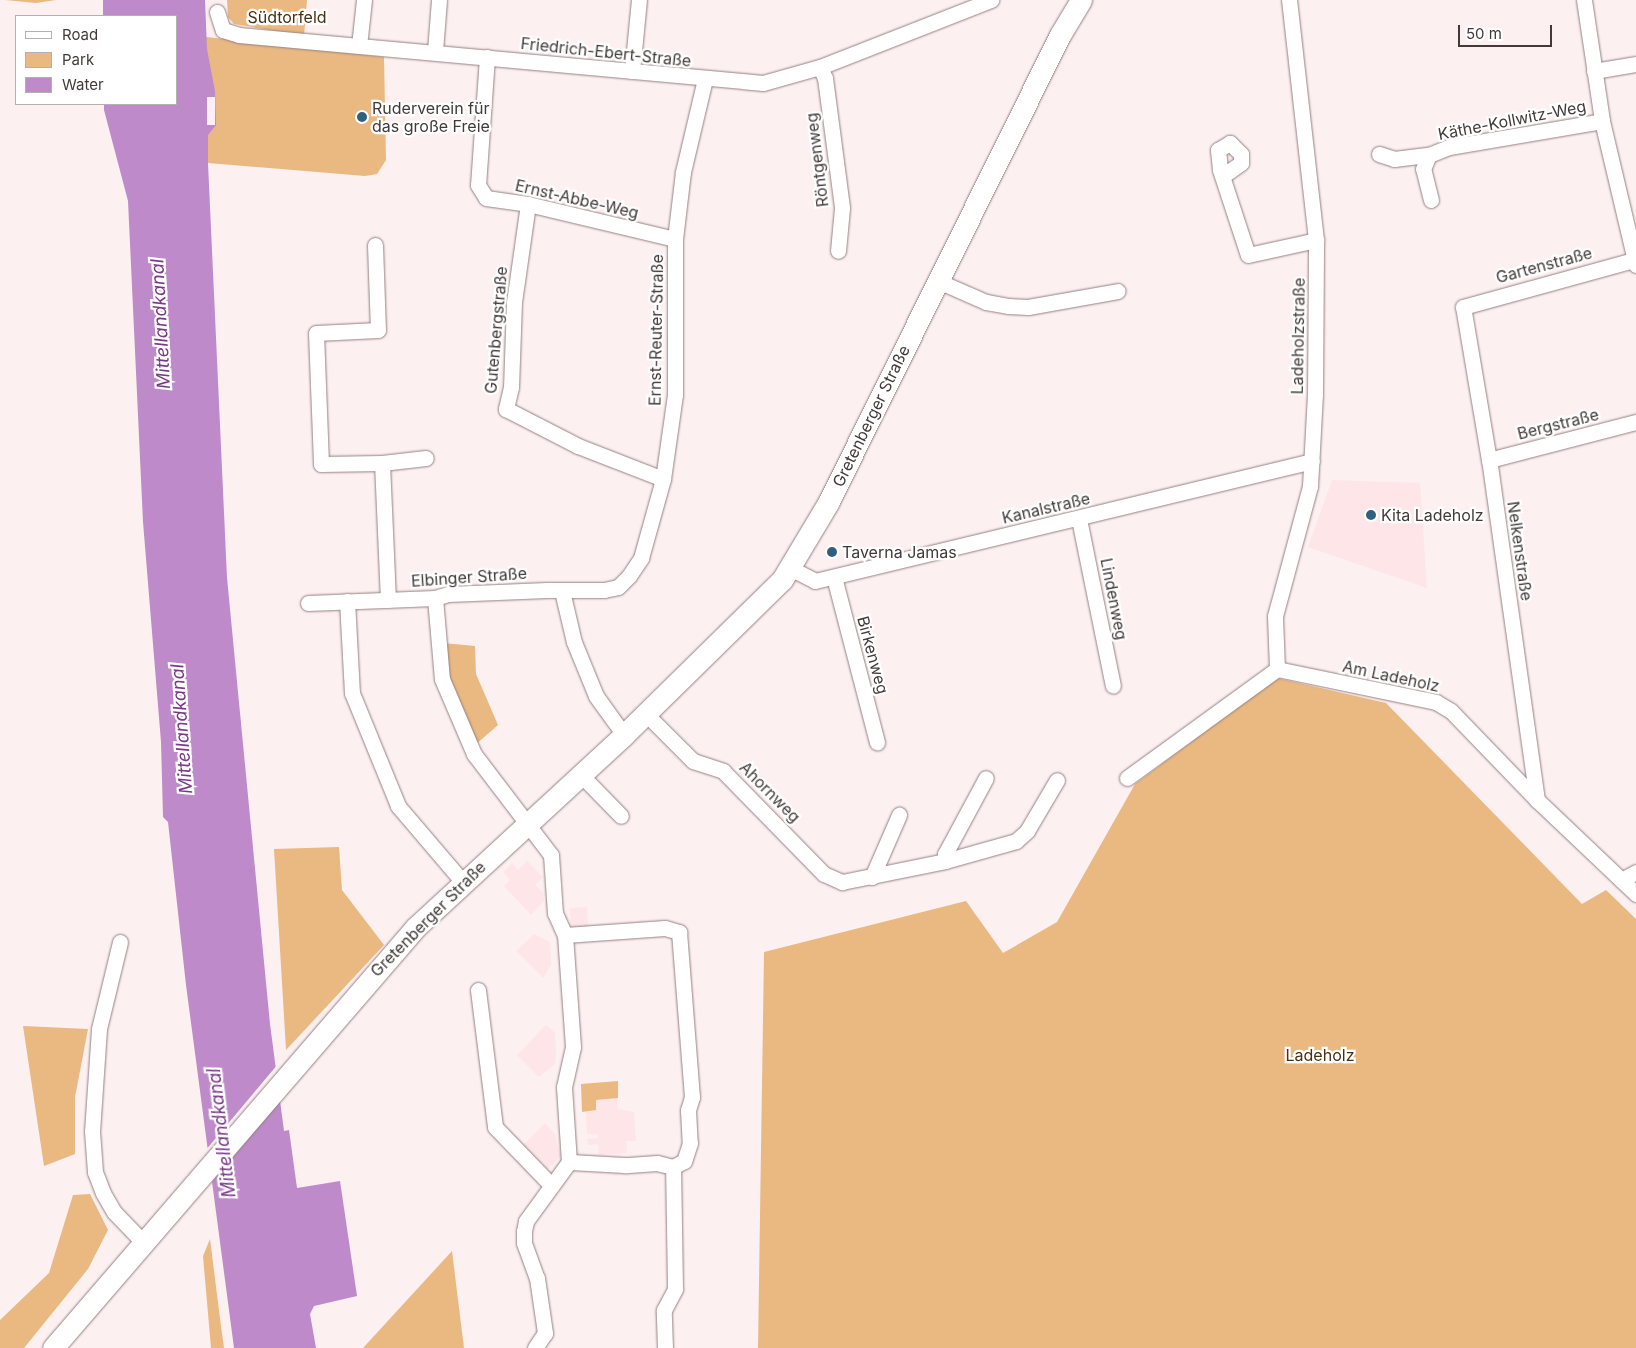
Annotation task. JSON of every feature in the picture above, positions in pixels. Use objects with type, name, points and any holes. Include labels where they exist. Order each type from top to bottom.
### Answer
[{"type":"main road","name":"Gretenberger Straße","points":[[143,1242],[200,1178],[372,975],[462,881],[624,735],[764,600],[790,568],[828,503],[1060,35],[1081,0]]},
{"type":"main road","points":[[53,1348],[143,1242]]},
{"type":"street","points":[[359,46],[364,0]]},
{"type":"street","points":[[435,51],[440,0]]},
{"type":"street","points":[[632,71],[639,0]]},
{"type":"street","name":"Friedrich-Ebert-Straße","points":[[217,12],[219,23],[230,33],[359,46],[435,51],[705,80],[763,83],[820,67],[991,0]]},
{"type":"street","name":"Ladeholzstraße","points":[[1277,669],[1275,616],[1310,486],[1316,240],[1289,0]]},
{"type":"street","points":[[1584,0],[1602,121],[1635,262]]},
{"type":"street","name":"Ernst-Abbe-Weg","points":[[487,58],[478,186],[486,198],[528,204],[675,239]]},
{"type":"street","points":[[1594,71],[1636,64]]},
{"type":"street","name":"Röntgenweg","points":[[820,67],[825,78],[842,208],[838,251]]},
{"type":"street","name":"Ernst-Reuter-Straße","points":[[629,576],[641,558],[662,479],[675,395],[675,239],[683,172],[705,80]]},
{"type":"street","name":"Käthe-Kollwitz-Weg","points":[[1379,154],[1394,159],[1430,155],[1449,147],[1602,121]]},
{"type":"street","name":"Käthe-Kollwitz-Weg","points":[[1430,155],[1423,169],[1431,200]]},
{"type":"street","points":[[1224,175],[1248,255],[1316,240]]},
{"type":"street","name":"Gutenbergstraße","points":[[528,204],[514,302],[511,386],[506,409],[578,446],[662,479]]},
{"type":"street","points":[[375,245],[378,330],[316,333],[321,464],[382,463],[426,458]]},
{"type":"street","name":"Gartenstraße","points":[[1462,307],[1635,262]]},
{"type":"street","points":[[938,281],[986,302],[1028,307],[1118,291]]},
{"type":"street","name":"Nelkenstraße","points":[[1462,307],[1489,460],[1537,800]]},
{"type":"street","name":"Bergstraße","points":[[1489,460],[1636,422]]},
{"type":"street","name":"Kanalstraße","points":[[790,568],[815,581],[1312,461]]},
{"type":"street","points":[[382,463],[388,600]]},
{"type":"street","name":"Lindenweg","points":[[1080,518],[1113,686]]},
{"type":"street","name":"Elbinger Straße","points":[[308,603],[435,598],[448,594],[604,590],[618,586],[629,576]]},
{"type":"street","name":"Birkenweg","points":[[834,577],[877,742]]},
{"type":"street","points":[[562,591],[574,642],[596,696],[624,735]]},
{"type":"street","points":[[435,598],[442,679],[474,754],[551,856],[555,913],[565,935],[573,1046],[564,1086],[569,1162],[526,1221],[524,1231],[524,1243],[537,1278],[545,1332],[535,1348]]},
{"type":"street","points":[[347,602],[352,693],[398,806],[462,881]]},
{"type":"street","points":[[1127,778],[1277,669]]},
{"type":"street","name":"Am Ladeholz","points":[[1277,669],[1436,702],[1451,711],[1537,800],[1636,894]]},
{"type":"street","name":"Ahornweg","points":[[646,714],[687,756],[719,768],[733,779],[824,874],[842,882],[945,861],[1016,841],[1028,831],[1057,780]]},
{"type":"street","points":[[581,775],[621,816]]},
{"type":"street","points":[[945,861],[944,854],[986,778]]},
{"type":"street","points":[[872,877],[899,815]]},
{"type":"street","points":[[1622,880],[1636,872]]},
{"type":"street","points":[[565,935],[666,928],[679,932],[692,1097],[688,1110],[690,1143],[684,1161],[673,1167],[657,1163],[625,1166],[569,1162]]},
{"type":"street","points":[[120,942],[99,1029],[92,1131],[95,1172],[103,1193],[114,1212],[143,1242]]},
{"type":"street","points":[[478,990],[495,1127],[551,1185]]},
{"type":"street","points":[[665,1348],[664,1310],[675,1289],[673,1167]]},
{"type":"shaded area","name":"Kita Ladeholz","points":[[1332,480],[1420,483],[1427,588],[1308,547]]},
{"type":"shaded area","points":[[527,861],[543,877],[535,885],[543,892],[544,901],[531,915],[504,886],[510,880],[503,872],[512,863],[518,870]]},
{"type":"shaded area","points":[[587,907],[588,927],[571,928],[570,908]]},
{"type":"shaded area","points":[[534,934],[550,942],[551,965],[543,978],[516,951]]},
{"type":"shaded area","points":[[546,1025],[555,1033],[555,1064],[539,1077],[517,1055]]},
{"type":"shaded area","points":[[617,1098],[618,1109],[634,1112],[636,1141],[626,1141],[627,1153],[599,1155],[598,1144],[588,1145],[587,1139],[598,1138],[598,1134],[587,1134],[586,1111],[596,1110],[595,1100]]},
{"type":"shaded area","points":[[545,1123],[556,1135],[557,1145],[564,1153],[544,1172],[521,1147]]},
{"type":"green space","points":[[5,0],[56,0],[36,3]]},
{"type":"green space","name":"Südtorfeld","points":[[227,0],[307,0],[304,36],[234,24],[228,17]]},
{"type":"green space","points":[[206,37],[384,57],[386,160],[377,174],[365,176],[208,163]]},
{"type":"green space","points":[[443,643],[475,646],[476,674],[498,725],[474,746],[445,675]]},
{"type":"green space","name":"Ladeholz","points":[[1277,678],[1386,703],[1582,904],[1606,890],[1636,919],[1636,1348],[758,1348],[764,952],[966,901],[1003,953],[1057,922],[1135,784]]},
{"type":"green space","points":[[339,847],[342,890],[384,945],[286,1050],[274,849]]},
{"type":"green space","points":[[23,1026],[88,1029],[75,1097],[75,1154],[44,1166]]},
{"type":"green space","points":[[618,1081],[618,1098],[596,1100],[596,1110],[582,1112],[581,1084]]},
{"type":"green space","points":[[90,1194],[108,1230],[88,1269],[24,1348],[0,1348],[0,1320],[49,1273],[73,1195]]},
{"type":"green space","points":[[210,1239],[224,1348],[211,1348],[203,1256]]},
{"type":"green space","points":[[452,1251],[464,1348],[363,1348]]},
{"type":"water","name":"Mittellandkanal","points":[[103,0],[205,0],[207,49],[215,91],[216,125],[208,135],[208,163],[227,578],[270,1024],[284,1131],[289,1130],[297,1188],[340,1181],[357,1296],[314,1306],[310,1314],[316,1348],[234,1348],[186,985],[168,822],[163,817],[161,742],[143,522],[128,201],[104,110],[104,105],[178,105],[178,15],[103,15]]},
{"type":"pier","points":[[207,97],[215,97],[215,125],[207,125]]},
{"type":"pier","points":[[278,1064],[282,1099],[210,1184],[205,1151]]},
{"type":"place","name":"Ruderverein für das große Freie","points":[[362,117]]},
{"type":"place","name":"Kita Ladeholz","points":[[1371,515]]},
{"type":"place","name":"Taverna Jamas","points":[[832,552]]}]
